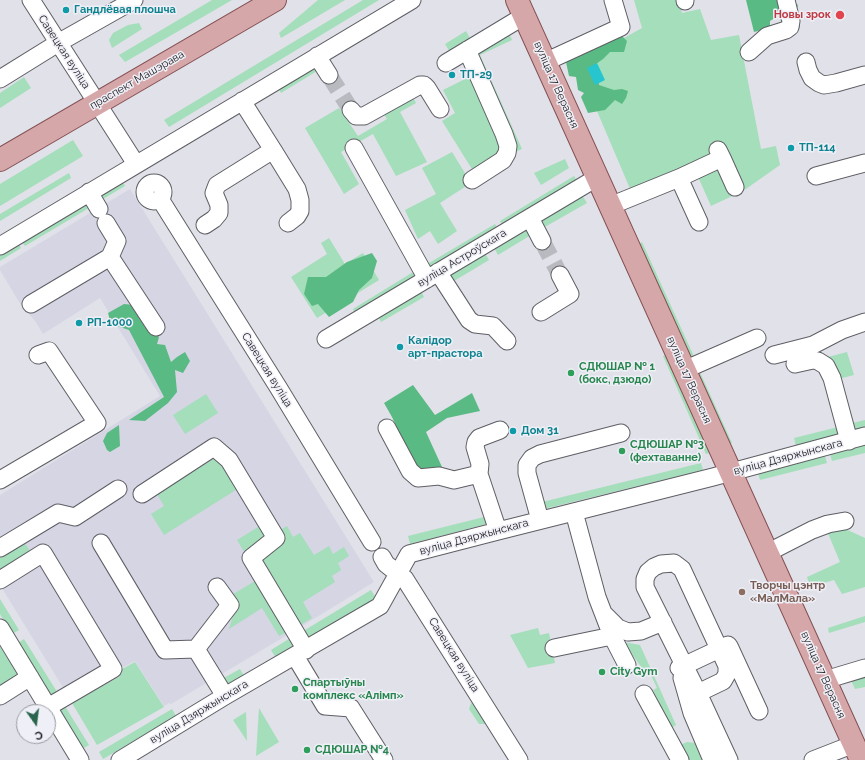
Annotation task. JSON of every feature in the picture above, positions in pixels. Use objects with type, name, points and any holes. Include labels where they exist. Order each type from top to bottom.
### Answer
[{"type":"main road","name":"праспект Машэрава","points":[[0,160],[275,0]]},
{"type":"main road","name":"вуліца 17 Верасня","points":[[521,8],[857,752]]},
{"type":"street","name":"Савецкая вуліца","points":[[31,0],[144,175],[147,197],[154,201],[160,199],[278,387],[372,542],[368,549],[370,554],[376,558],[382,557],[386,564],[405,579],[519,760]]},
{"type":"street","points":[[0,79],[58,43],[134,0]]},
{"type":"street","points":[[0,246],[89,192],[144,175],[242,101],[412,0]]},
{"type":"street","points":[[545,62],[621,27],[613,0]]},
{"type":"street","points":[[749,52],[767,36],[786,30],[790,27],[791,21],[786,0]]},
{"type":"street","points":[[446,63],[467,50],[521,8]]},
{"type":"street","points":[[467,50],[508,146],[507,154],[503,160],[472,180]]},
{"type":"street","points":[[317,56],[329,75]]},
{"type":"street","points":[[806,62],[812,78],[824,85],[865,75]]},
{"type":"street","points":[[351,110],[356,116],[364,116],[420,85],[424,85],[427,88],[440,110]]},
{"type":"street","points":[[242,101],[297,189],[300,200],[300,211],[297,216],[288,223]]},
{"type":"street","points":[[354,148],[433,276],[469,320],[475,324],[486,324],[493,326],[507,341]]},
{"type":"street","points":[[205,225],[214,219],[219,213],[219,205],[214,193],[217,185],[273,150]]},
{"type":"street","points":[[610,206],[679,178],[720,154],[735,187]]},
{"type":"street","points":[[816,176],[865,163]]},
{"type":"street","name":"вуліца Астроўскага","points":[[326,339],[598,178]]},
{"type":"street","points":[[679,178],[699,222]]},
{"type":"street","points":[[30,304],[110,257],[117,241],[89,192]]},
{"type":"street","points":[[530,218],[542,241]]},
{"type":"street","points":[[110,257],[156,327]]},
{"type":"street","points":[[541,312],[570,294],[560,276]]},
{"type":"street","points":[[774,355],[813,345],[842,330],[865,322]]},
{"type":"street","points":[[684,370],[757,338]]},
{"type":"street","points":[[0,480],[97,423],[49,351],[38,355]]},
{"type":"street","points":[[795,364],[813,360],[826,366],[857,438]]},
{"type":"street","points":[[387,428],[410,471],[418,478],[439,476],[454,480],[479,474]]},
{"type":"street","points":[[498,530],[479,474],[480,464],[475,447],[479,438],[500,430]]},
{"type":"street","points":[[540,520],[527,473],[527,465],[532,458],[540,454],[621,433]]},
{"type":"street","name":"вуліца Дзяржынскага","points":[[120,760],[225,696],[380,606],[409,554],[498,530],[731,472],[857,438]]},
{"type":"street","points":[[142,494],[214,447],[229,460],[276,538],[251,558],[300,653],[325,706],[352,708],[384,760]]},
{"type":"street","points":[[0,548],[58,513],[75,517],[118,489]]},
{"type":"street","points":[[574,512],[597,597],[612,636],[627,665]]},
{"type":"street","points":[[767,553],[812,530],[828,524],[845,521]]},
{"type":"street","points":[[101,543],[165,650],[196,649]]},
{"type":"street","points":[[0,580],[43,553],[113,668],[53,704]]},
{"type":"street","points":[[698,692],[723,681],[727,674],[727,666],[682,569],[674,563],[666,563],[654,567],[648,572],[645,579],[657,624],[698,692],[729,760]]},
{"type":"street","points":[[712,760],[692,713],[679,668],[648,609],[646,594],[650,586],[658,579],[667,574],[684,571],[692,573],[698,579],[759,711]]},
{"type":"street","points":[[196,649],[230,605],[217,587]]},
{"type":"street","points":[[597,597],[622,621],[633,626],[657,624]]},
{"type":"street","points":[[604,614],[613,624],[624,631],[637,632],[657,624]]},
{"type":"street","points":[[0,628],[46,704]]},
{"type":"street","points":[[554,648],[612,636]]},
{"type":"street","points":[[679,668],[728,645]]},
{"type":"street","points":[[196,649],[225,696]]},
{"type":"street","points":[[825,680],[865,668]]},
{"type":"street","points":[[0,696],[30,678]]},
{"type":"street","points":[[698,692],[701,712],[721,760]]},
{"type":"street","points":[[644,694],[680,760]]},
{"type":"street","points":[[56,720],[80,760]]},
{"type":"street","points":[[813,760],[857,752]]},
{"type":"shaded area","points":[[130,189],[374,582],[171,704],[169,703],[164,706],[135,661],[121,668],[118,676],[72,702],[0,585],[0,495],[160,396],[100,298],[43,334],[35,321],[19,302],[0,270],[0,267]]},
{"type":"green space","points":[[212,0],[232,0],[125,62],[119,55]]},
{"type":"green space","points":[[318,0],[345,0],[281,38],[279,33]]},
{"type":"green space","points":[[363,0],[379,0],[169,127],[164,120]]},
{"type":"green space","points":[[634,0],[679,0],[682,13],[700,9],[711,40],[739,35],[761,149],[776,146],[780,165],[743,191],[711,206],[695,170],[631,191],[577,64],[642,28]]},
{"type":"green space","points":[[746,0],[791,0],[798,5],[795,15],[800,25],[799,30],[786,35],[784,26],[778,16],[770,21],[770,28],[754,32]]},
{"type":"green space","points":[[139,23],[142,29],[112,48],[109,40],[113,33],[128,25]]},
{"type":"green space","points":[[466,31],[471,40],[450,52],[445,44]]},
{"type":"green space","points":[[509,33],[512,40],[480,55],[522,149],[515,152],[470,50]]},
{"type":"green space","points":[[620,34],[627,41],[624,52],[610,52],[596,64],[599,85],[614,90],[622,89],[628,91],[626,98],[622,104],[615,100],[605,110],[588,113],[581,97],[584,93],[578,90],[576,77],[569,76],[566,62]]},
{"type":"green space","points":[[314,66],[317,71],[281,93],[278,88]]},
{"type":"green space","points":[[473,75],[505,149],[475,174],[442,121],[455,113],[443,90]]},
{"type":"green space","points":[[24,77],[31,88],[0,108],[0,93]]},
{"type":"green space","points":[[411,93],[416,103],[400,112],[427,162],[396,176],[373,134],[341,152],[359,184],[344,194],[305,128],[339,108],[358,136],[387,119],[382,111]]},
{"type":"green space","points":[[73,140],[83,156],[0,206],[0,184]]},
{"type":"green space","points":[[452,152],[471,183],[440,203],[457,231],[438,244],[430,231],[418,239],[405,210],[436,194],[422,168]]},
{"type":"green space","points":[[565,159],[569,168],[541,185],[534,173]]},
{"type":"green space","points":[[69,173],[71,178],[0,221],[0,214]]},
{"type":"green space","points":[[574,176],[578,183],[503,227],[500,221]]},
{"type":"green space","points":[[122,181],[125,186],[98,202],[95,197]]},
{"type":"green space","points":[[582,195],[587,203],[543,228],[539,219]]},
{"type":"green space","points":[[91,199],[94,205],[25,246],[21,241]]},
{"type":"green space","points":[[495,224],[499,230],[428,272],[424,266]]},
{"type":"green space","points":[[526,227],[531,235],[498,255],[493,246]]},
{"type":"green space","points":[[329,238],[345,264],[363,253],[379,280],[317,318],[291,277],[327,254],[321,243]]},
{"type":"green space","points":[[642,242],[696,361],[690,363],[637,245]]},
{"type":"green space","points":[[18,243],[21,248],[0,261],[0,254]]},
{"type":"green space","points":[[484,252],[489,260],[449,284],[444,276]]},
{"type":"green space","points":[[372,253],[377,261],[372,278],[359,290],[353,302],[329,317],[318,304],[312,306],[304,294],[308,277],[326,277],[347,262]]},
{"type":"green space","points":[[418,269],[422,275],[356,315],[353,309]]},
{"type":"green space","points":[[420,289],[424,297],[381,322],[377,314]]},
{"type":"green space","points":[[124,304],[143,306],[152,316],[144,326],[159,337],[157,344],[165,345],[171,362],[185,352],[190,361],[183,373],[175,370],[177,392],[168,403],[145,421],[129,420],[164,397],[129,330],[111,324],[108,313]]},
{"type":"green space","points":[[847,352],[854,375],[835,380],[828,357]]},
{"type":"green space","points":[[667,354],[710,453],[706,454],[663,356]]},
{"type":"green space","points":[[699,370],[732,443],[727,445],[694,372]]},
{"type":"green space","points":[[413,385],[435,415],[472,393],[480,411],[447,418],[426,432],[442,467],[419,475],[384,403]]},
{"type":"green space","points":[[206,394],[218,413],[185,434],[173,415]]},
{"type":"green space","points":[[865,420],[865,428],[850,432],[848,424]]},
{"type":"green space","points":[[119,425],[120,446],[110,452],[107,450],[103,441],[107,433]]},
{"type":"green space","points":[[842,426],[844,433],[796,446],[794,438]]},
{"type":"green space","points":[[865,445],[865,453],[832,461],[830,454]]},
{"type":"green space","points":[[218,456],[239,488],[164,535],[151,514],[164,506],[157,494]]},
{"type":"green space","points":[[825,456],[827,463],[760,480],[758,473]]},
{"type":"green space","points":[[701,463],[703,470],[544,509],[542,502]]},
{"type":"green space","points":[[488,516],[490,523],[410,544],[408,536]]},
{"type":"green space","points":[[263,524],[271,536],[287,526],[293,537],[300,533],[314,555],[329,546],[333,554],[344,547],[349,556],[338,563],[341,570],[332,576],[335,582],[303,602],[312,618],[292,630],[237,540]]},
{"type":"green space","points":[[841,527],[865,538],[865,587],[842,594],[834,580],[810,587],[807,577],[840,562],[827,531]]},
{"type":"green space","points":[[24,542],[32,554],[0,573],[0,557]]},
{"type":"green space","points":[[255,581],[287,632],[279,636],[262,608],[229,629],[236,606],[230,596]]},
{"type":"green space","points":[[371,590],[376,598],[305,641],[300,633]]},
{"type":"green space","points":[[0,599],[19,630],[12,634],[0,614]]},
{"type":"green space","points":[[865,616],[865,622],[829,633],[828,628]]},
{"type":"green space","points":[[538,628],[540,635],[549,633],[555,663],[528,668],[510,635]]},
{"type":"green space","points":[[292,637],[294,641],[292,648],[276,658],[271,650]]},
{"type":"green space","points":[[24,639],[59,695],[53,700],[18,643]]},
{"type":"green space","points":[[623,642],[640,645],[676,725],[671,728],[653,690],[657,688],[649,671],[645,672]]},
{"type":"green space","points":[[0,646],[21,679],[0,692]]},
{"type":"green space","points":[[135,662],[164,707],[97,745],[72,703],[119,677],[122,669]]},
{"type":"green space","points":[[240,669],[244,676],[228,685],[220,680]]},
{"type":"green space","points":[[865,672],[865,687],[855,689],[849,676]]},
{"type":"green space","points":[[63,703],[89,745],[82,749],[57,706]]},
{"type":"green space","points":[[471,703],[474,703],[486,723],[485,724],[479,724],[469,709]]},
{"type":"green space","points":[[259,708],[279,742],[256,756]]},
{"type":"green space","points":[[172,709],[176,716],[103,759],[99,752]]},
{"type":"green space","points":[[246,712],[247,741],[233,720]]},
{"type":"green space","points":[[687,742],[696,743],[702,760],[689,760],[680,745]]},
{"type":"water","points":[[597,63],[605,80],[595,85],[587,68]]},
{"type":"tunnel","points":[[329,75],[351,110]]},
{"type":"tunnel","points":[[542,241],[560,275]]},
{"type":"place","name":"Гандлёвая плошча","points":[[66,10]]},
{"type":"place","name":"Новы зрок","points":[[840,15]]},
{"type":"place","name":"ТП-29","points":[[452,75]]},
{"type":"place","name":"ТП-114","points":[[791,148]]},
{"type":"place","name":"РП-1000","points":[[79,323]]},
{"type":"place","name":"Калідор арт-прастора","points":[[400,347]]},
{"type":"place","name":"СДЮШАР № 1 (бокс, дзюдо)","points":[[571,373]]},
{"type":"place","name":"Дом 31","points":[[513,431]]},
{"type":"place","name":"СДЮШАР №3 (фехтаванне)","points":[[622,451]]},
{"type":"place","name":"Творчы цэнтр «МалМала»","points":[[742,592]]},
{"type":"place","name":"City Gym","points":[[602,672]]},
{"type":"place","name":"Спартыўны комплекс «Алімп»","points":[[295,689]]},
{"type":"place","name":"СДЮШАР №4","points":[[307,750]]}]
